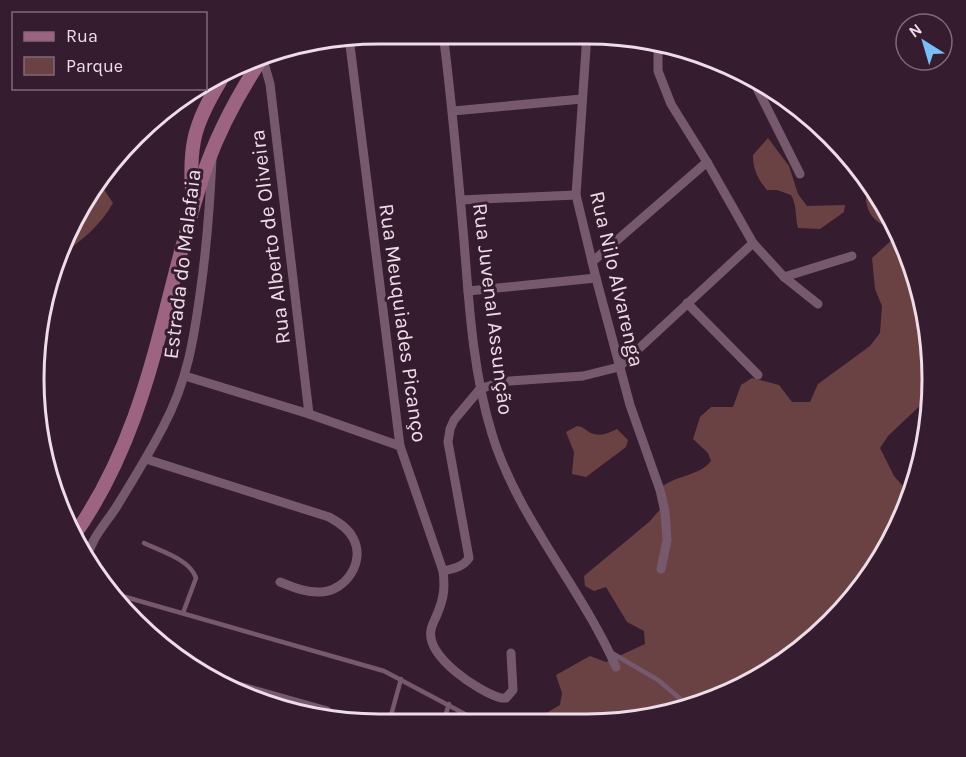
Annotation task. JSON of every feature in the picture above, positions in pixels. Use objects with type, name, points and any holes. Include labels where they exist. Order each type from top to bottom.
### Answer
[{"type":"main road","points":[[79,529],[101,494],[114,468],[139,407],[163,329],[193,210],[213,150],[236,101],[257,66]]},
{"type":"main road","points":[[193,210],[190,174],[193,140],[200,118],[219,84]]},
{"type":"street","name":"Rua Juvenal Assunção","points":[[444,44],[453,111],[468,291],[480,389],[492,435],[503,466],[518,496],[616,667]]},
{"type":"street","name":"Rua Nilo Alvarenga","points":[[586,44],[576,195],[619,368],[660,490],[667,524],[667,540],[661,569]]},
{"type":"street","name":"Rua Meuquiades Picanço","points":[[350,45],[400,446],[443,571],[445,592],[431,630],[431,640],[434,648],[446,663],[462,676],[495,696],[506,698],[513,690],[511,653]]},
{"type":"street","points":[[658,51],[658,71],[671,104],[753,243],[784,277],[818,304]]},
{"type":"street","name":"Rua Alberto de Oliveira","points":[[265,63],[270,84],[309,414]]},
{"type":"street","points":[[758,90],[800,174]]},
{"type":"street","points":[[453,111],[582,99]]},
{"type":"street","name":"Estrada do Malafaia","points":[[90,549],[94,538],[116,508],[146,459],[164,425],[185,376],[193,339],[210,212],[213,150]]},
{"type":"street","points":[[592,262],[707,162]]},
{"type":"street","points":[[460,200],[576,195]]},
{"type":"street","points":[[443,571],[459,567],[469,558],[448,442],[453,420],[480,389],[510,381],[584,376],[619,368],[753,243]]},
{"type":"street","points":[[784,277],[852,256]]},
{"type":"street","points":[[468,291],[596,278]]},
{"type":"street","points":[[687,303],[758,375]]},
{"type":"street","points":[[185,376],[309,414],[400,446]]},
{"type":"street","points":[[146,459],[329,517],[347,529],[357,548],[355,566],[347,579],[323,592],[306,591],[280,582]]},
{"type":"street","points":[[82,535],[94,538]]},
{"type":"lane","points":[[144,543],[184,563],[194,573],[196,578],[183,613]]},
{"type":"lane","points":[[124,596],[384,671],[466,714]]},
{"type":"lane","points":[[609,652],[658,680],[682,700]]},
{"type":"lane","points":[[391,714],[400,678]]},
{"type":"lane","points":[[244,685],[330,710]]},
{"type":"lane","points":[[446,714],[449,704]]},
{"type":"green space","points":[[768,138],[789,166],[798,194],[807,206],[845,205],[844,212],[820,229],[798,228],[791,195],[777,190],[767,190],[755,170],[753,155]]},
{"type":"green space","points":[[103,188],[113,203],[108,212],[69,249],[88,211]]},
{"type":"green space","points":[[866,193],[878,211],[886,226],[871,215]]},
{"type":"green space","points":[[892,240],[905,271],[916,313],[922,357],[922,400],[922,404],[888,436],[880,448],[894,476],[904,488],[888,527],[866,565],[839,599],[808,630],[774,657],[736,679],[695,696],[653,707],[609,713],[545,714],[560,705],[562,693],[556,675],[590,656],[606,662],[645,644],[644,631],[627,622],[606,587],[594,591],[585,586],[584,576],[649,522],[665,504],[663,486],[701,470],[711,461],[708,453],[693,439],[700,417],[711,407],[733,407],[741,385],[752,378],[779,385],[792,402],[810,402],[818,384],[870,346],[880,333],[882,306],[875,289],[872,258]]},
{"type":"green space","points":[[577,426],[598,435],[617,429],[628,440],[626,447],[586,477],[572,474],[574,452],[566,432]]}]
